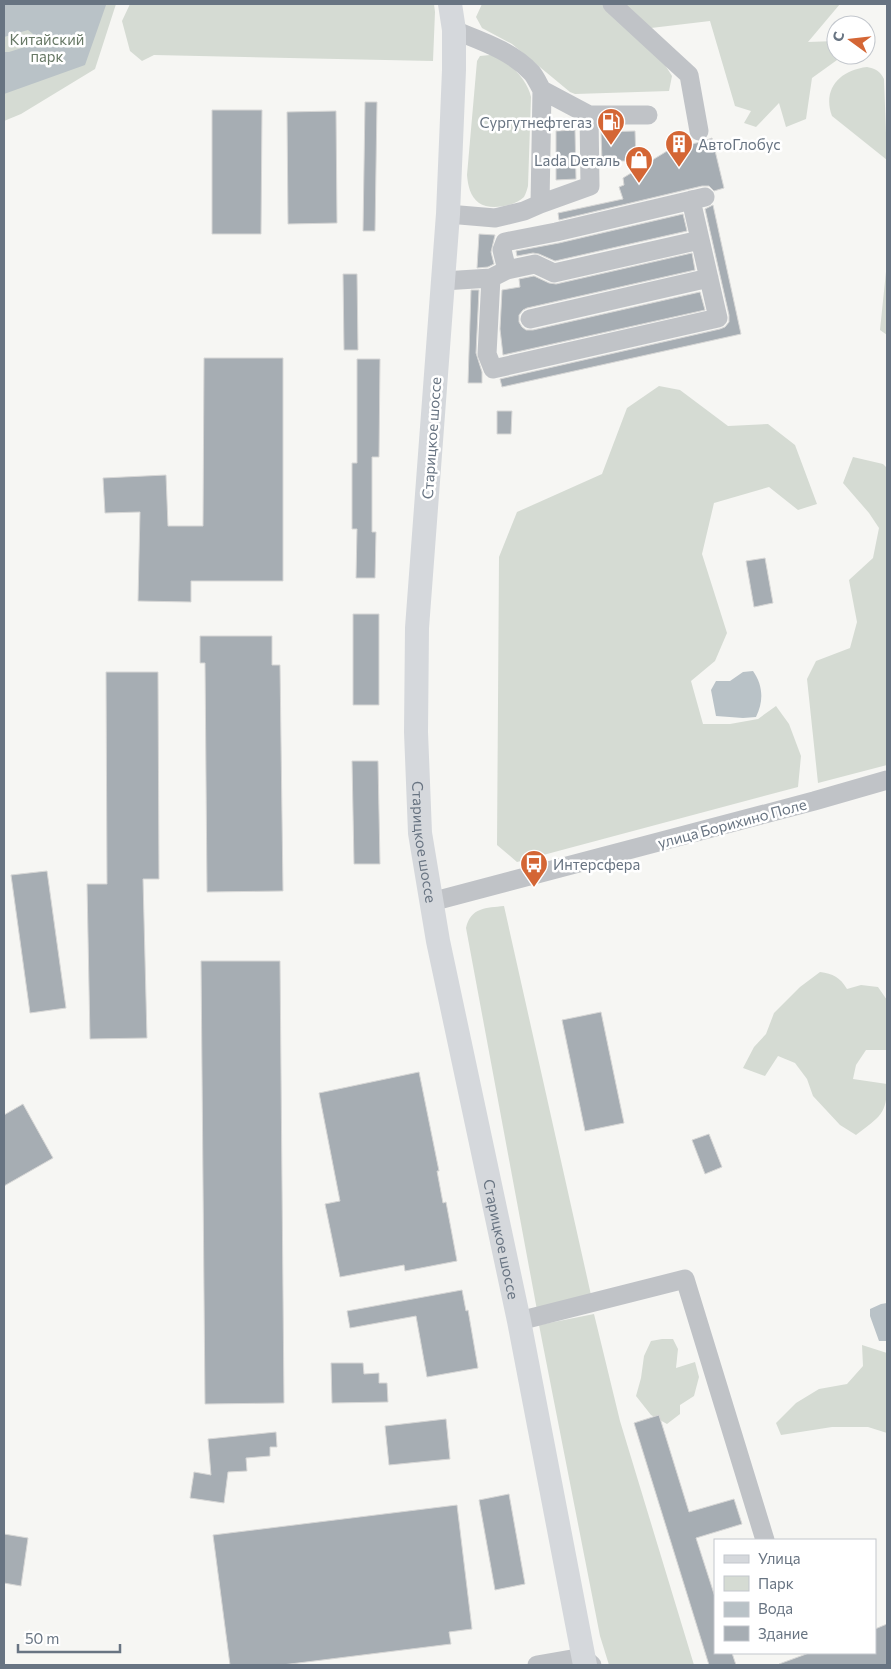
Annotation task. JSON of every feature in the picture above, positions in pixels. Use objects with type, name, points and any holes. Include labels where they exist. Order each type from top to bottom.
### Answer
[{"type":"main road","name":"Старицкое шоссе","points":[[450,4],[454,30],[454,70],[448,214],[417,628],[416,732],[420,833],[431,902],[519,1321],[587,1662]]},
{"type":"street","points":[[612,4],[689,75],[699,130]]},
{"type":"street","points":[[454,30],[497,48],[517,61],[533,74],[542,90],[540,204]]},
{"type":"street","points":[[542,90],[589,115],[648,115]]},
{"type":"street","points":[[448,214],[495,218],[524,211],[590,186],[589,115]]},
{"type":"street","points":[[698,199],[700,240],[718,318],[493,369],[487,354],[502,250],[505,242],[698,199]]},
{"type":"street","points":[[443,281],[499,274],[535,264],[554,273],[700,240]]},
{"type":"street","points":[[530,319],[709,278]]},
{"type":"street","name":"улица Борихино Поле","points":[[431,902],[814,802],[887,780]]},
{"type":"street","points":[[519,1321],[686,1279],[766,1539]]},
{"type":"street","points":[[537,1665],[587,1662]]},
{"type":"green space","name":"Китайский парк","points":[[4,4],[116,4],[95,69],[21,114],[4,121]]},
{"type":"green space","points":[[130,4],[434,4],[433,61],[154,55],[142,61],[130,51],[122,21]]},
{"type":"green space","points":[[482,4],[602,4],[660,57],[672,76],[669,91],[575,94],[570,92],[512,44],[482,28],[476,17]]},
{"type":"green space","points":[[621,4],[840,4],[831,15],[826,15],[826,21],[808,42],[826,41],[826,65],[830,65],[812,78],[806,119],[786,127],[779,103],[756,127],[744,123],[751,111],[735,106],[710,21],[651,28]]},
{"type":"green space","points":[[490,55],[503,60],[516,71],[526,84],[531,97],[527,190],[524,197],[515,203],[496,207],[489,207],[479,203],[473,197],[467,175],[477,61],[480,56]]},
{"type":"green space","points":[[867,67],[877,71],[884,79],[887,160],[832,116],[829,97],[836,82],[849,72]]},
{"type":"green space","points":[[887,262],[887,335],[880,330]]},
{"type":"green space","points":[[659,386],[680,390],[728,426],[768,424],[795,445],[817,504],[798,510],[769,487],[714,503],[702,554],[727,633],[715,661],[691,681],[703,724],[730,724],[758,719],[776,706],[789,724],[801,756],[798,787],[517,862],[497,845],[499,557],[517,512],[602,474],[627,408]]},
{"type":"green space","points":[[853,457],[883,464],[887,468],[887,765],[818,783],[807,679],[816,661],[850,648],[857,622],[849,580],[873,558],[879,528],[869,513],[843,483]]},
{"type":"green space","points":[[504,906],[591,1295],[537,1310],[466,928],[468,921],[475,912],[485,908]]},
{"type":"green space","points":[[820,972],[836,977],[847,989],[861,985],[878,987],[887,1000],[887,1050],[866,1050],[856,1065],[853,1079],[887,1084],[886,1102],[884,1109],[876,1119],[856,1135],[840,1125],[813,1096],[807,1079],[795,1063],[778,1056],[765,1076],[743,1068],[754,1047],[766,1034],[774,1013],[800,987]]},
{"type":"green space","points":[[594,1314],[620,1421],[694,1665],[609,1665],[600,1636],[539,1325]]},
{"type":"green space","points":[[673,1339],[678,1349],[676,1368],[695,1362],[699,1377],[694,1396],[680,1405],[680,1414],[667,1424],[651,1415],[636,1396],[644,1356],[651,1341]]},
{"type":"green space","points":[[862,1345],[887,1353],[887,1433],[868,1427],[832,1427],[781,1435],[776,1423],[796,1403],[819,1389],[847,1384],[863,1366]]},
{"type":"water","name":"Китайский парк","points":[[4,4],[106,5],[85,65],[4,94],[4,52],[25,47],[33,34],[28,30],[4,37]]},
{"type":"water","points":[[753,671],[759,682],[761,693],[759,711],[756,717],[716,716],[711,690],[716,681],[730,681],[743,672]]},
{"type":"water","points":[[887,1303],[887,1341],[879,1341],[870,1316],[870,1309]]},
{"type":"building","points":[[365,102],[377,102],[375,231],[363,231]]},
{"type":"building","points":[[212,110],[262,110],[261,234],[212,234]]},
{"type":"building","points":[[336,111],[337,223],[288,224],[287,112]]},
{"type":"building","points":[[575,130],[576,179],[556,180],[556,131]]},
{"type":"building","points":[[635,131],[636,161],[602,161],[601,132]]},
{"type":"building","name":"АвтоГлобус","points":[[712,138],[724,188],[714,191],[709,186],[702,186],[559,220],[558,213],[623,199],[619,187],[624,185],[623,178],[672,148]]},
{"type":"building","points":[[713,205],[741,334],[502,387],[500,379],[725,327],[729,322],[729,315],[705,209]]},
{"type":"building","points":[[683,214],[687,231],[555,261],[533,253],[517,256],[516,251]]},
{"type":"building","points":[[479,234],[495,235],[491,252],[494,264],[488,267],[477,268]]},
{"type":"building","points":[[692,253],[695,270],[527,308],[519,315],[519,322],[526,330],[533,330],[700,292],[705,310],[503,355],[500,329],[502,290],[520,287],[519,279],[534,276],[556,284]]},
{"type":"building","points":[[343,274],[357,274],[358,350],[344,350]]},
{"type":"building","points":[[471,290],[479,290],[476,353],[482,372],[482,383],[468,383]]},
{"type":"building","points":[[204,358],[283,358],[283,581],[191,581],[191,602],[138,601],[140,512],[105,513],[103,478],[166,475],[168,526],[203,526]]},
{"type":"building","points":[[357,359],[380,359],[379,457],[372,457],[372,532],[376,532],[375,578],[356,578],[357,529],[352,529],[352,463],[357,463]]},
{"type":"building","points":[[497,411],[512,411],[511,434],[497,434]]},
{"type":"building","points":[[765,558],[773,603],[754,607],[746,561]]},
{"type":"building","points":[[353,614],[379,614],[379,705],[353,705]]},
{"type":"building","points":[[200,636],[272,636],[272,665],[280,665],[283,891],[207,892],[205,663],[200,663]]},
{"type":"building","points":[[106,672],[158,672],[159,879],[143,879],[147,1038],[90,1039],[87,884],[107,884]]},
{"type":"building","points":[[352,761],[378,761],[380,864],[354,864]]},
{"type":"building","points":[[47,871],[66,1008],[30,1013],[11,875]]},
{"type":"building","points":[[201,961],[280,961],[284,1403],[205,1404]]},
{"type":"building","points":[[601,1012],[624,1123],[585,1131],[562,1020]]},
{"type":"building","points":[[419,1072],[439,1171],[437,1171],[443,1203],[446,1202],[457,1261],[405,1271],[404,1265],[340,1277],[325,1204],[340,1201],[319,1093]]},
{"type":"building","points":[[23,1104],[53,1158],[4,1186],[4,1115]]},
{"type":"building","points":[[709,1134],[722,1167],[705,1174],[692,1140]]},
{"type":"building","points":[[462,1290],[466,1311],[468,1310],[478,1368],[427,1377],[416,1316],[350,1328],[347,1311]]},
{"type":"building","points":[[331,1363],[363,1363],[364,1374],[379,1373],[379,1383],[387,1383],[388,1402],[332,1403]]},
{"type":"building","points":[[659,1415],[689,1512],[734,1499],[742,1524],[696,1538],[714,1594],[714,1654],[732,1654],[736,1665],[709,1665],[634,1423]]},
{"type":"building","points":[[446,1419],[450,1459],[389,1465],[385,1426]]},
{"type":"building","points":[[276,1432],[277,1447],[270,1447],[270,1456],[246,1458],[247,1471],[228,1472],[224,1503],[190,1498],[194,1472],[211,1475],[208,1439]]},
{"type":"building","points":[[509,1494],[525,1584],[495,1590],[479,1500]]},
{"type":"building","points":[[457,1505],[472,1629],[449,1632],[451,1644],[282,1665],[230,1665],[213,1535]]},
{"type":"building","points":[[4,1534],[28,1538],[21,1586],[4,1583]]},
{"type":"building","points":[[887,1624],[887,1665],[779,1665],[806,1654],[876,1654],[876,1629]]},
{"type":"place","name":"Сургутнефтегаз","points":[[611,146]]},
{"type":"place","name":"АвтоГлобус","points":[[679,168]]},
{"type":"place","name":"Lada Dеталь","points":[[639,184]]},
{"type":"place","name":"Интерсфера","points":[[534,888]]}]
